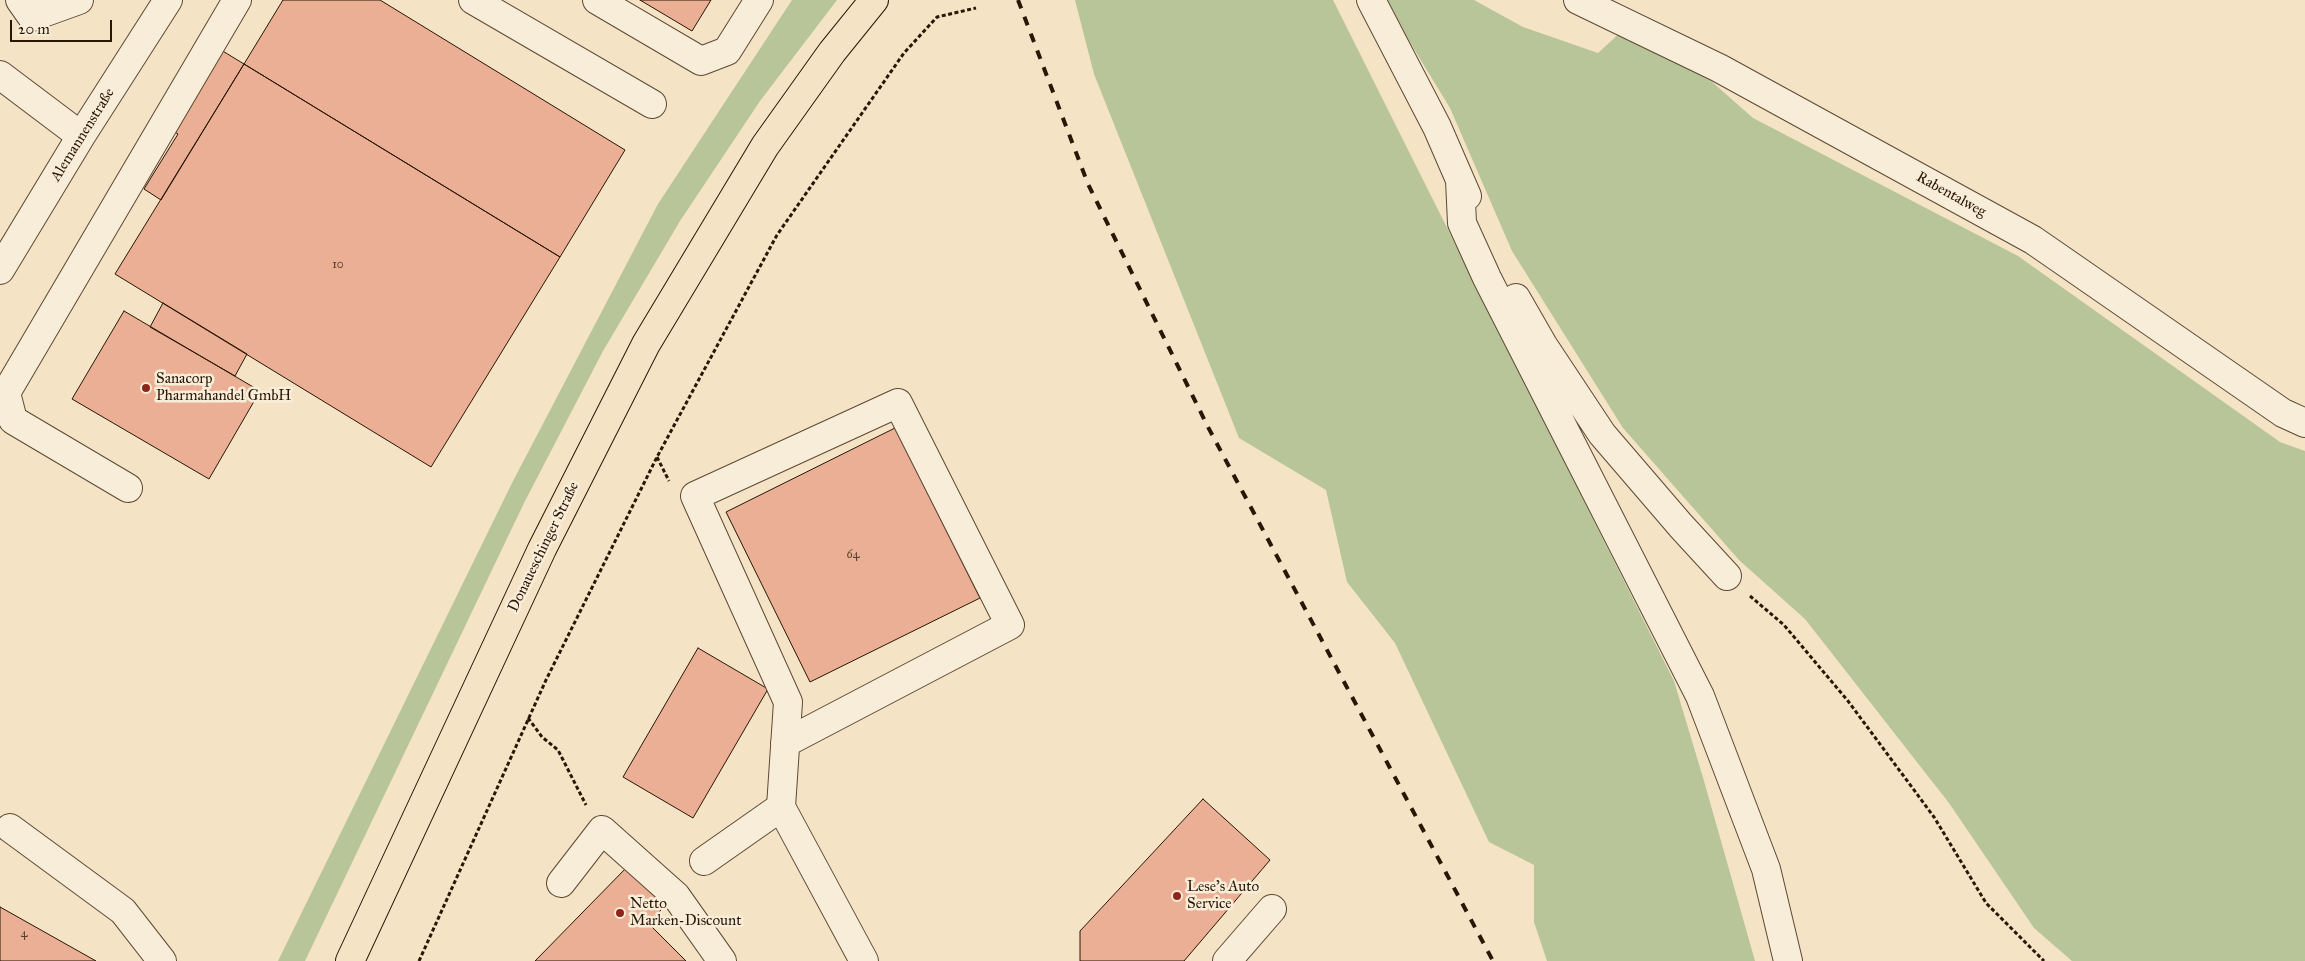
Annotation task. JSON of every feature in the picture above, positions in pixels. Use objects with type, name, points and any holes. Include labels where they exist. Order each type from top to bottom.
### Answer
[{"type":"main road","name":"Donaueschinger Straße","points":[[350,961],[542,549],[646,344],[766,146],[832,52],[874,0]]},
{"type":"street","points":[[20,0],[32,17],[79,0]]},
{"type":"street","name":"Alemannenstraße","points":[[0,270],[81,136],[168,0]]},
{"type":"street","points":[[128,488],[13,420],[3,392],[237,0]]},
{"type":"street","points":[[472,0],[652,104]]},
{"type":"street","points":[[597,0],[701,61],[727,51],[759,0]]},
{"type":"street","points":[[1371,0],[1437,126],[1491,253],[1543,345],[1602,434],[1727,576]]},
{"type":"street","name":"Rabentalweg","points":[[1578,0],[1719,68],[2033,240],[2283,413],[2305,423]]},
{"type":"street","points":[[0,75],[81,136]]},
{"type":"street","points":[[1460,180],[1462,223],[1465,231],[1535,375],[1700,696],[1766,870],[1788,961]]},
{"type":"street","points":[[785,742],[1010,625],[898,402],[696,496],[788,702],[785,742],[782,807],[864,961]]},
{"type":"street","points":[[704,861],[782,807]]},
{"type":"street","points":[[10,828],[123,911],[162,961]]},
{"type":"street","points":[[562,882],[602,830],[676,896],[722,961]]},
{"type":"street","points":[[1227,961],[1272,909]]},
{"type":"path","points":[[419,961],[528,718],[657,457],[776,235],[904,54],[937,17],[976,8]]},
{"type":"path","points":[[1727,576],[1784,625],[1848,701],[1934,817],[1986,904],[2044,961]]},
{"type":"path","points":[[528,718],[542,738],[558,750],[580,796],[602,830]]},
{"type":"green space","points":[[792,0],[837,0],[760,101],[680,221],[603,351],[524,503],[305,961],[278,961],[512,483],[658,204]]},
{"type":"green space","points":[[1075,0],[1333,0],[1674,681],[1755,961],[1547,961],[1534,922],[1534,865],[1489,842],[1395,643],[1347,582],[1326,490],[1239,438],[1094,74]]},
{"type":"green space","points":[[1384,0],[1474,0],[1523,27],[1598,53],[1622,31],[1711,81],[1753,118],[2018,256],[2280,442],[2305,451],[2305,961],[2072,961],[2034,928],[1949,803],[1805,619],[1739,560],[1623,428],[1512,251],[1450,108]]},
{"type":"building","points":[[283,0],[380,0],[625,150],[560,257],[244,64]]},
{"type":"building","points":[[640,0],[711,0],[692,31]]},
{"type":"building","points":[[203,39],[244,64],[161,200],[144,189],[178,134],[154,120]]},
{"type":"building","points":[[244,64],[560,257],[431,467],[115,274]]},
{"type":"building","points":[[163,303],[247,354],[235,376],[150,327]]},
{"type":"building","points":[[124,311],[260,391],[209,479],[72,399]]},
{"type":"building","points":[[895,428],[980,598],[810,682],[726,512]]},
{"type":"building","points":[[698,648],[768,689],[693,818],[623,777]]},
{"type":"building","name":"Lese's Auto Service","points":[[1203,799],[1270,860],[1184,961],[1080,961],[1080,931]]},
{"type":"building","name":"Netto Marken-Discount","points":[[629,865],[668,903],[648,923],[686,961],[535,961]]},
{"type":"building","points":[[0,907],[96,961],[0,961]]},
{"type":"railway","points":[[1018,0],[1088,184],[1208,427],[1493,961]]},
{"type":"place","name":"Sanacorp Pharmahandel GmbH","points":[[146,388]]},
{"type":"place","name":"Lese's Auto Service","points":[[1177,896]]},
{"type":"place","name":"Netto Marken-Discount","points":[[620,913]]}]
